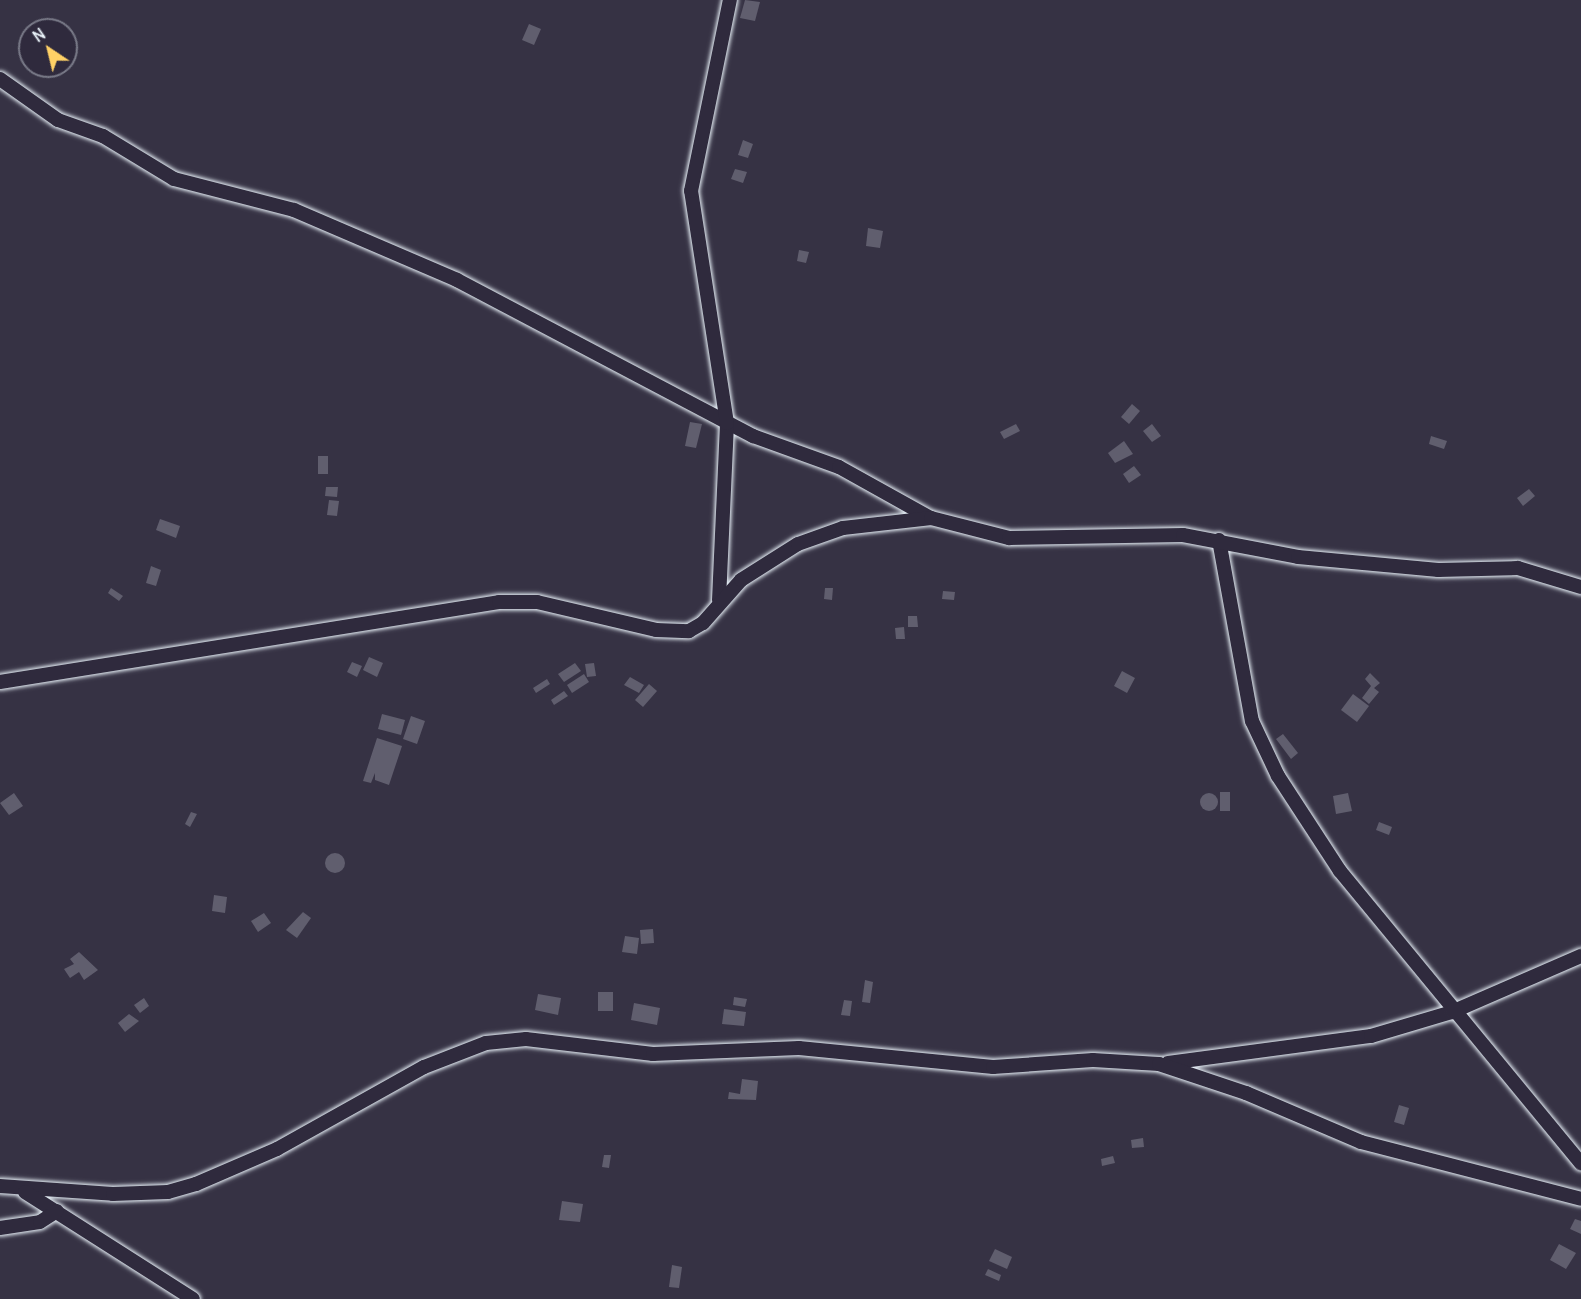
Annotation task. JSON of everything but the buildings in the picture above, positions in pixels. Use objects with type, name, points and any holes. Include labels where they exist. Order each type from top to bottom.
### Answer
[{"type":"street","points":[[719,600],[727,423],[691,191],[730,0]]},
{"type":"street","points":[[0,79],[58,120],[103,136],[167,176],[294,210],[457,280],[727,423],[846,470],[931,518],[1009,538],[1183,535],[1219,540],[1298,557],[1438,570],[1518,568],[1581,587]]},
{"type":"street","points":[[0,682],[499,602],[545,603],[656,630],[689,631],[709,616],[719,600],[760,567],[820,535],[931,518]]},
{"type":"street","points":[[1219,540],[1244,686],[1266,753],[1340,871],[1452,1012],[1581,1163]]},
{"type":"street","points":[[7,1186],[113,1194],[168,1192],[196,1184],[277,1149],[424,1067],[467,1049],[510,1039],[653,1054],[799,1048],[993,1067],[1093,1060],[1159,1065],[1371,1036],[1452,1012],[1581,956]]},
{"type":"street","points":[[1159,1065],[1246,1093],[1361,1142],[1581,1199]]},
{"type":"street","points":[[7,1186],[57,1211],[193,1299]]},
{"type":"street","points":[[0,1228],[40,1222],[57,1211]]}]
